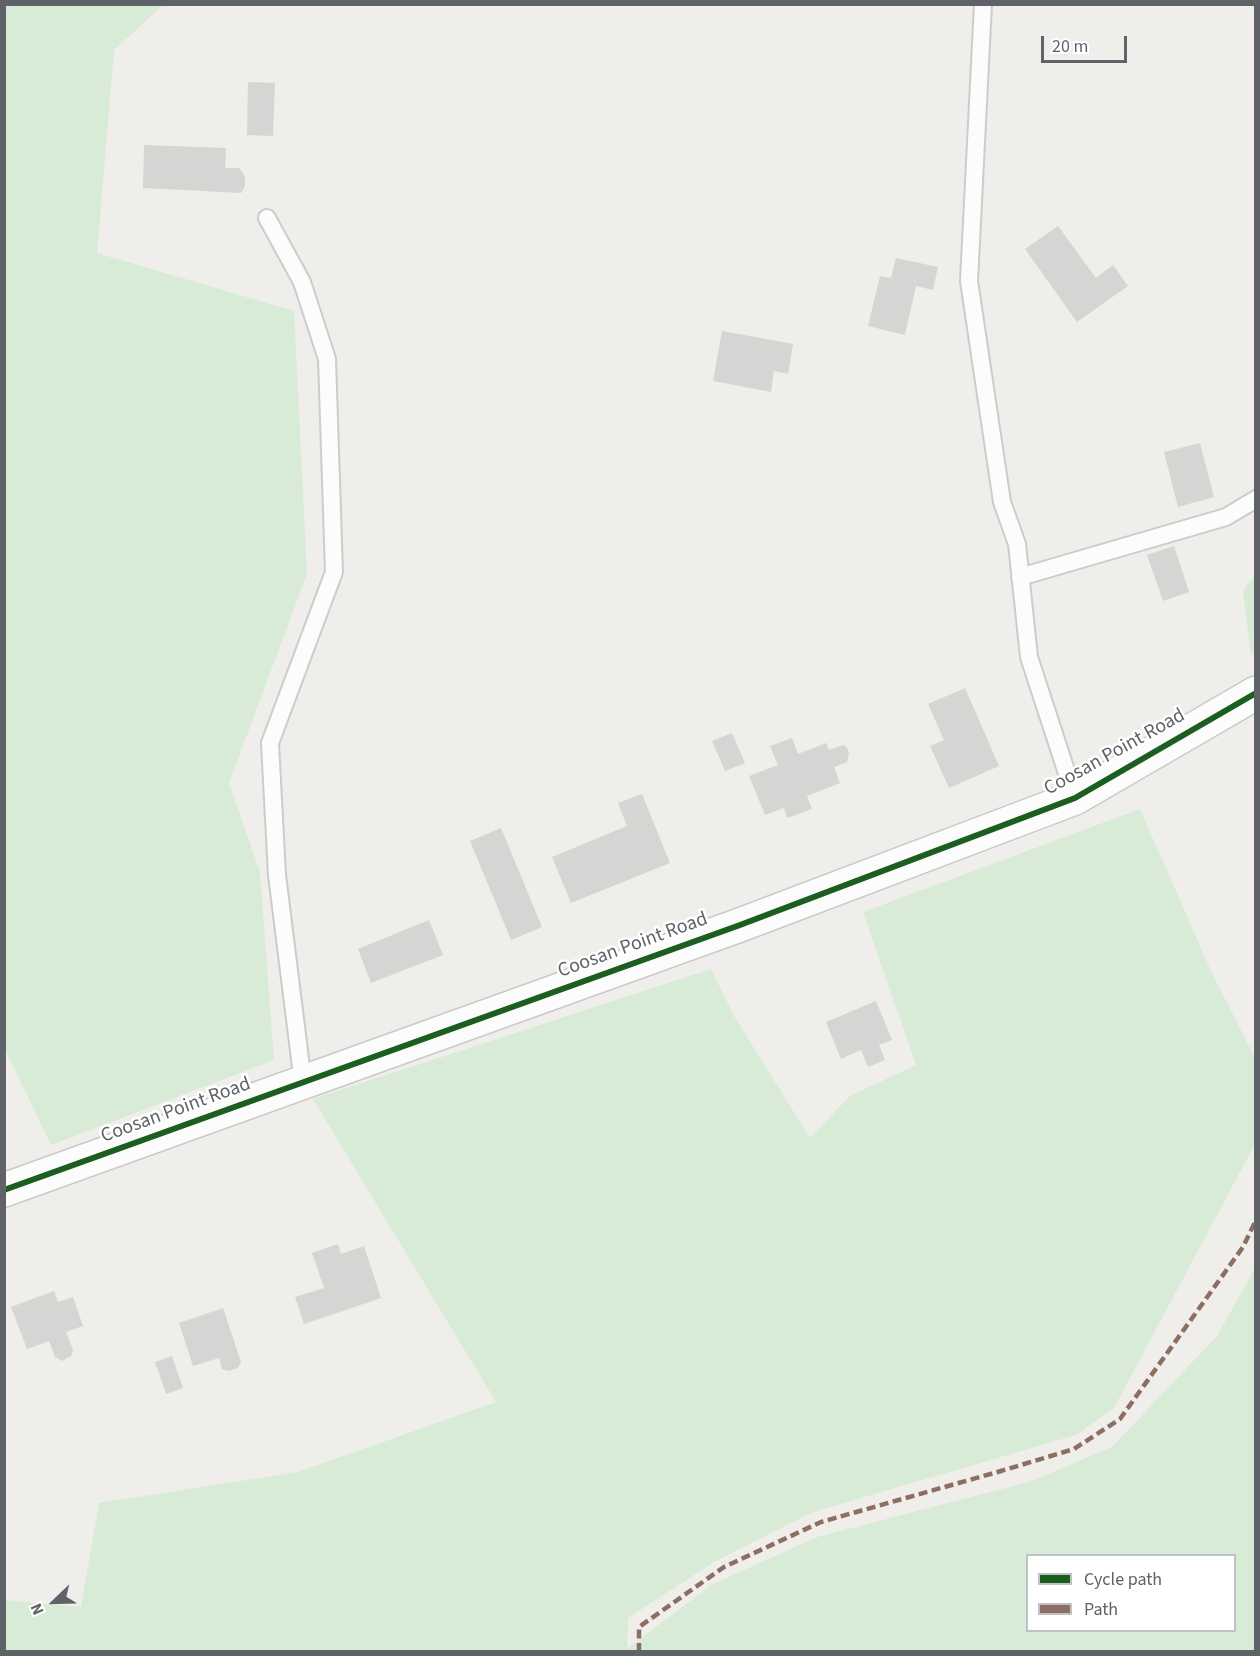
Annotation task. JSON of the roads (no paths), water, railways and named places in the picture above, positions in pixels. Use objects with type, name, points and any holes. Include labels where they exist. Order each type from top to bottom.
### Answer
[{"type":"street","name":"Coosan Point Road","points":[[4,1190],[740,925],[1075,798],[1256,693]]},
{"type":"lane","points":[[983,4],[969,281],[1002,502],[1017,544],[1029,657],[1075,798]]},
{"type":"lane","points":[[267,218],[302,282],[327,359],[334,572],[270,742],[278,875],[303,1083]]},
{"type":"lane","points":[[1020,577],[1226,517],[1256,499]]}]
